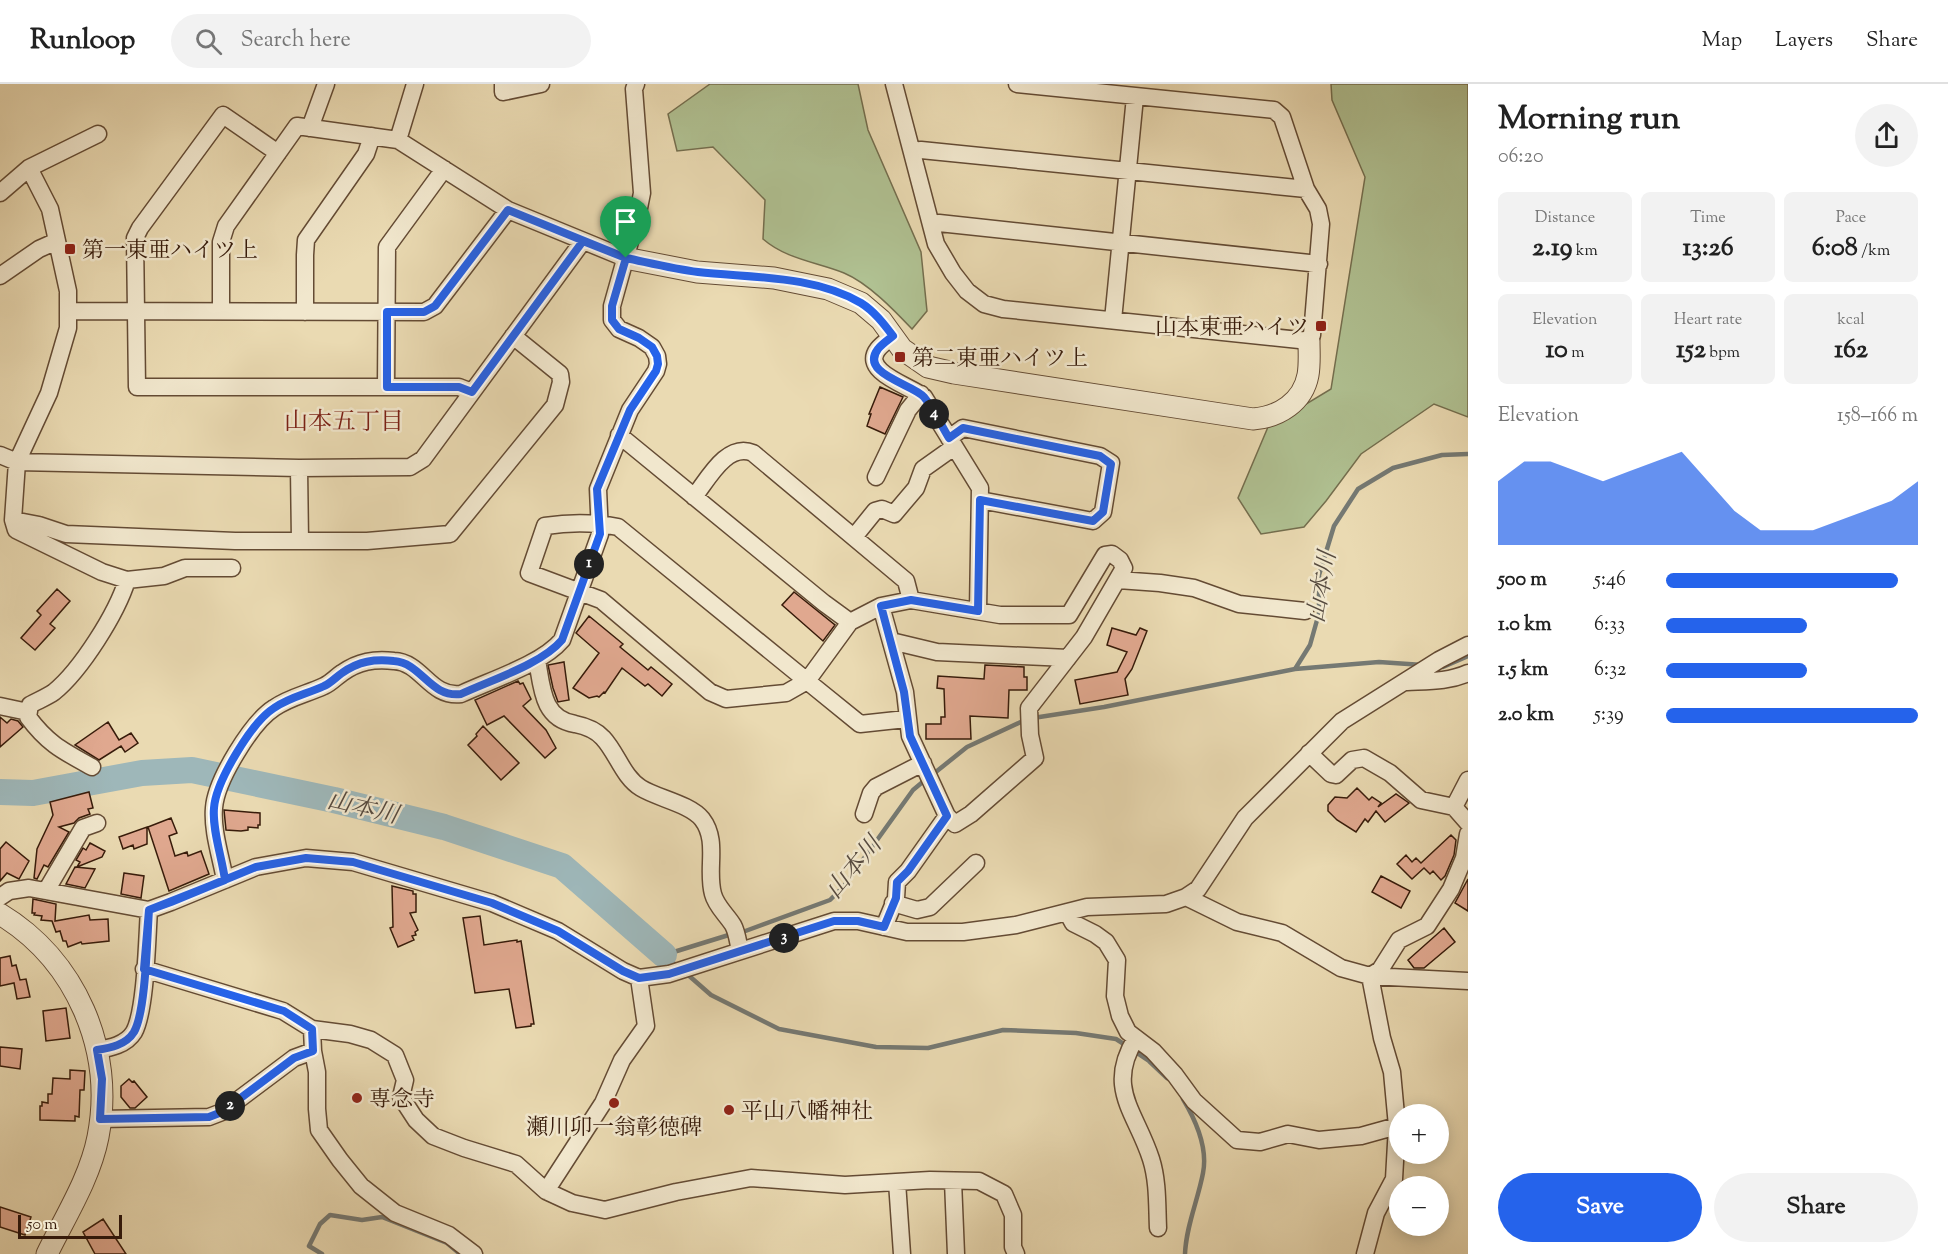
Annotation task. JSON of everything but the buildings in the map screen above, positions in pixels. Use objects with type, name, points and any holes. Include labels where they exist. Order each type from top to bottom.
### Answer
[{"type":"street","points":[[310,128],[326,84]]},
{"type":"street","points":[[398,140],[415,84]]},
{"type":"street","points":[[503,84],[503,92],[541,84]]},
{"type":"street","points":[[225,880],[214,807],[223,780],[240,745],[255,729],[263,716],[295,696],[325,686],[355,664],[374,660],[398,661],[413,668],[441,692],[451,695],[461,694],[537,660],[554,649],[562,640],[600,534],[597,489],[630,410],[656,371],[658,364],[652,347],[619,329],[612,320],[612,306],[642,194],[634,89],[636,84]]},
{"type":"street","points":[[894,84],[936,244],[967,291],[984,304],[1003,309],[1309,341]]},
{"type":"street","points":[[221,311],[221,242],[226,226],[297,126],[398,140],[508,210],[626,258],[697,272],[774,278],[828,289],[861,303],[881,320],[902,349],[928,367],[954,373],[1253,419],[1268,418],[1282,412],[1295,401],[1308,375],[1309,341],[1312,335],[1321,224],[1318,209],[1306,189],[1282,117],[1274,110],[1017,84]]},
{"type":"street","points":[[1113,320],[1135,97]]},
{"type":"street","points":[[278,153],[223,115],[140,228],[135,238],[137,387],[459,387],[472,392]]},
{"type":"street","points":[[0,193],[29,168],[98,134]]},
{"type":"street","points":[[305,312],[306,240],[366,154],[372,136]]},
{"type":"street","points":[[912,151],[921,150],[1306,189]]},
{"type":"street","points":[[29,168],[50,209],[68,291],[68,328],[49,393],[17,462],[13,520],[16,531],[102,572],[127,580],[164,576],[185,568],[232,568]]},
{"type":"street","points":[[387,387],[387,247],[444,169]]},
{"type":"street","points":[[68,311],[424,312],[435,306],[508,210]]},
{"type":"street","points":[[931,224],[939,223],[1319,264]]},
{"type":"street","points":[[0,276],[39,249],[57,241]]},
{"type":"street","points":[[0,455],[17,462],[299,468],[410,467],[423,459],[583,241]]},
{"type":"street","points":[[13,520],[39,525],[66,534],[235,541],[367,541],[450,534],[555,405],[561,382],[560,374],[513,336]]},
{"type":"street","points":[[893,336],[878,349],[874,357],[877,367],[884,375],[921,394],[980,488],[978,611]]},
{"type":"street","points":[[876,477],[908,410],[921,394]]},
{"type":"street","points":[[854,537],[875,511],[882,508],[894,514],[916,488],[923,469],[952,443],[963,428],[1100,456],[1111,464],[1103,512],[1093,521],[980,500]]},
{"type":"street","points":[[619,435],[850,622]]},
{"type":"street","points":[[694,497],[727,455],[745,449],[753,453],[906,581],[911,600]]},
{"type":"street","points":[[299,468],[300,541]]},
{"type":"street","points":[[881,606],[904,692],[910,736],[947,816],[956,824],[971,814],[1035,758],[1030,735],[1029,708],[1084,637],[1124,568],[1113,554],[1105,555],[1069,615],[1000,615],[911,600],[881,606],[850,622],[807,681],[786,693],[726,699],[710,692],[601,600],[529,573],[545,526],[561,523],[599,523],[618,527],[807,681],[860,724],[906,719]]},
{"type":"street","points":[[92,767],[54,746],[39,733],[28,717],[28,712],[30,705],[53,692],[73,672],[108,623],[127,580]]},
{"type":"street","points":[[1118,580],[1194,588],[1239,604],[1305,611]]},
{"type":"street","points":[[891,641],[937,652],[1068,658]]},
{"type":"street","points":[[0,897],[9,891],[28,888],[149,910],[256,867],[306,858],[353,862],[492,903],[558,931],[623,971],[639,978],[669,974],[834,921],[858,921],[907,932],[963,932],[1016,925],[1087,907],[1166,904],[1186,897],[1197,890],[1245,818],[1342,721],[1439,660],[1468,645]]},
{"type":"street","points":[[537,660],[545,703],[554,715],[566,723],[595,730],[604,739],[631,781],[700,816],[708,827],[711,842],[712,893],[734,926],[740,951]]},
{"type":"street","points":[[1405,682],[1437,682],[1468,673]]},
{"type":"street","points":[[0,706],[28,712]]},
{"type":"street","points":[[1309,753],[1331,774],[1336,775],[1352,760],[1364,758],[1390,773],[1421,800],[1454,807],[1468,823]]},
{"type":"street","points":[[864,814],[871,793],[876,787],[929,776]]},
{"type":"street","points":[[1454,807],[1468,780]]},
{"type":"street","points":[[884,927],[893,903],[897,882],[908,871],[947,816]]},
{"type":"street","points":[[46,891],[83,828],[97,823]]},
{"type":"street","points":[[1370,976],[1380,970],[1399,940],[1427,926],[1455,879],[1464,858],[1468,834]]},
{"type":"street","points":[[893,903],[917,910],[930,907],[976,863]]},
{"type":"street","points":[[1186,897],[1237,922],[1282,933],[1341,968],[1370,976],[1468,981]]},
{"type":"street","points":[[97,1050],[116,1047],[134,1033],[141,1007],[149,910]]},
{"type":"street","points":[[1066,912],[1073,923],[1106,942],[1116,960],[1115,996],[1120,1016],[1128,1032],[1152,1051],[1176,1075],[1194,1101],[1237,1140],[1260,1142],[1288,1134],[1318,1140],[1361,1136],[1389,1128]]},
{"type":"street","points":[[0,914],[15,923],[41,945],[64,973],[78,995],[90,1022],[102,1079],[98,1138],[90,1164],[47,1254]]},
{"type":"street","points":[[144,969],[284,1011],[312,1029],[371,1040],[395,1055],[405,1080],[401,1098],[416,1120],[433,1136],[516,1164],[546,1191],[572,1203],[605,1210],[676,1192],[751,1178],[845,1185],[979,1181],[1004,1194],[1013,1215],[1013,1247],[1016,1254]]},
{"type":"street","points":[[1370,976],[1382,1038],[1392,1072],[1395,1104]]},
{"type":"street","points":[[546,1191],[603,1103],[622,1060],[646,1026],[639,978]]},
{"type":"street","points":[[312,1029],[317,1072],[319,1130],[340,1160],[361,1186],[395,1213],[448,1236],[474,1254]]},
{"type":"street","points":[[1136,1038],[1126,1053],[1122,1087],[1152,1160],[1158,1228]]},
{"type":"street","points":[[100,1119],[209,1117],[222,1112],[294,1058],[313,1051]]},
{"type":"street","points":[[1365,1254],[1376,1213],[1394,1179],[1395,1164]]},
{"type":"street","points":[[953,1181],[956,1254]]},
{"type":"street","points":[[897,1182],[902,1254]]},
{"type":"green space","points":[[710,84],[858,84],[868,130],[921,252],[927,311],[912,329],[880,298],[853,277],[791,256],[763,239],[765,200],[713,147],[677,151],[668,114]]},
{"type":"green space","points":[[1331,84],[1468,84],[1468,417],[1434,404],[1361,454],[1304,527],[1261,534],[1238,498],[1268,427],[1331,389],[1365,177],[1332,100]]},
{"type":"waterway","name":"山本川","points":[[1033,718],[1104,707],[1295,669],[1310,645],[1319,613],[1319,575],[1334,526],[1358,489],[1393,468],[1442,455],[1468,454]]},
{"type":"waterway","points":[[1443,667],[1468,656]]},
{"type":"waterway","points":[[1295,669],[1379,662],[1423,665]]},
{"type":"waterway","name":"山本川","points":[[932,775],[967,747],[1025,720]]},
{"type":"waterway","name":"山本川","points":[[0,792],[33,793],[142,773],[192,770],[334,800],[444,827],[562,866],[664,955]]},
{"type":"waterway","name":"山本川","points":[[740,933],[830,900],[844,886],[913,790],[925,780]]},
{"type":"waterway","name":"山本川","points":[[664,955],[732,934]]},
{"type":"waterway","points":[[664,955],[678,967]]},
{"type":"waterway","points":[[687,974],[711,995],[779,1029],[876,1047],[928,1048],[1003,1030],[1076,1033],[1116,1039],[1127,1046]]},
{"type":"waterway","points":[[1134,1051],[1167,1078]]},
{"type":"waterway","points":[[1183,1099],[1192,1115],[1204,1154],[1203,1173],[1185,1254]]},
{"type":"waterway","points":[[322,1254],[309,1246],[320,1224],[330,1215],[362,1220],[382,1217],[447,1243],[460,1254]]},
{"type":"place","name":"第一東亜ハイツ上","points":[[70,249]]},
{"type":"place","name":"山本東亜ハイツ","points":[[1321,326]]},
{"type":"place","name":"第二東亜ハイツ上","points":[[900,357]]},
{"type":"place","name":"専念寺","points":[[357,1098]]},
{"type":"place","name":"瀬川卯一翁彰徳碑","points":[[614,1103]]},
{"type":"place","name":"平山八幡神社","points":[[729,1110]]},
{"type":"district","name":"山本五丁目","points":[[344,421]]},
{"type":"route","points":[[626,258],[583,241],[472,392],[459,387],[387,387],[387,312],[424,312],[435,306],[508,210],[626,258],[612,306],[612,320],[619,329],[652,347],[658,364],[656,371],[630,410],[597,489],[600,534],[562,640],[554,649],[537,660],[461,694],[451,695],[441,692],[413,668],[398,661],[374,660],[355,664],[325,686],[295,696],[274,708],[263,716],[255,729],[240,745],[225,773],[214,807],[225,880],[149,910],[144,969],[284,1011],[312,1029],[313,1051],[294,1058],[222,1112],[209,1117],[100,1119],[102,1079],[97,1050],[116,1047],[134,1033],[141,1007],[144,969],[149,910],[171,902],[225,880],[256,867],[306,858],[353,862],[492,903],[558,931],[623,971],[639,978],[669,974],[834,921],[858,921],[884,927],[896,898],[897,882],[908,871],[947,816],[910,736],[904,692],[881,606],[911,600],[978,611],[980,500],[1093,521],[1103,512],[1111,464],[1100,456],[963,428],[949,438],[924,397],[884,375],[877,367],[874,357],[878,349],[893,336],[881,320],[861,303],[828,289],[774,278],[697,272],[626,258]]}]
